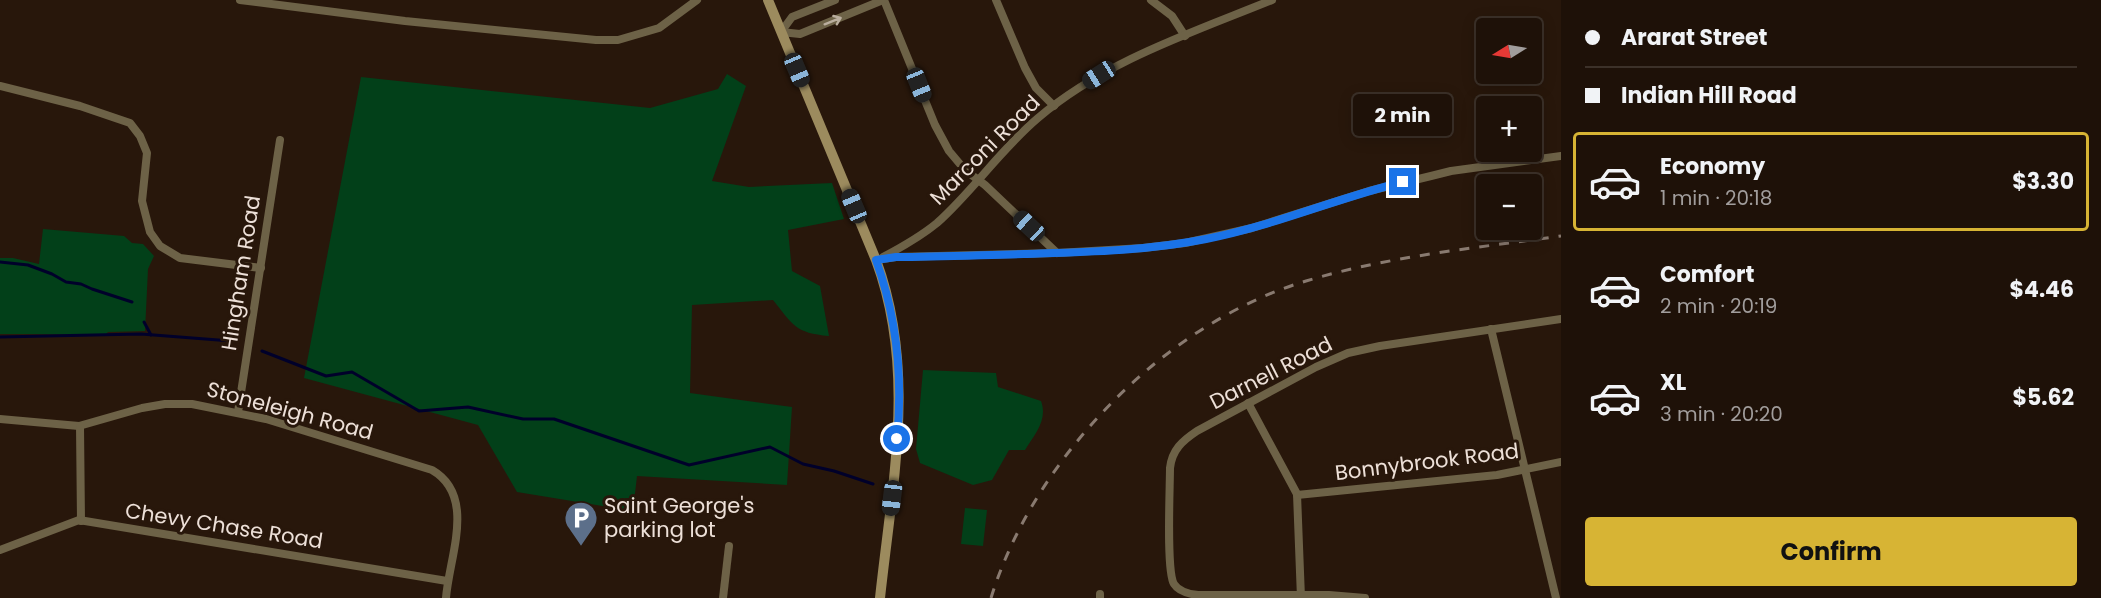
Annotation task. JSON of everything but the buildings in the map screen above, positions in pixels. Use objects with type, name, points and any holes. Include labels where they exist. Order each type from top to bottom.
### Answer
[{"type":"main road","points":[[768,0],[876,260],[894,329],[899,381],[897,439],[880,598]]},
{"type":"street","points":[[240,0],[405,21],[596,40],[618,40],[658,28],[692,1]]},
{"type":"street","points":[[781,32],[792,17],[835,0]]},
{"type":"street","points":[[781,32],[800,34],[884,0],[944,142],[959,164],[1057,253]]},
{"type":"street","points":[[996,0],[1025,68],[1036,88],[1054,106]]},
{"type":"street","points":[[1152,0],[1172,16],[1185,36]]},
{"type":"street","name":"Marconi Road","points":[[876,260],[907,244],[930,228],[954,207],[1018,136],[1054,106],[1114,67],[1272,0]]},
{"type":"street","points":[[0,86],[80,106],[130,123],[140,136],[147,153],[142,201],[150,232],[160,246],[180,258],[261,268]]},
{"type":"street","name":"Hingham Road","points":[[238,412],[280,140]]},
{"type":"street","points":[[876,260],[896,257],[1057,253],[1143,248],[1207,239],[1275,222],[1377,189],[1451,171],[1561,156]]},
{"type":"street","name":"Darnell Road","points":[[1301,596],[1198,595],[1178,589],[1173,582],[1170,569],[1170,468],[1177,447],[1186,438],[1316,367],[1355,351],[1561,319]]},
{"type":"street","points":[[1491,329],[1556,598]]},
{"type":"street","name":"Stoneleigh Road","points":[[0,419],[80,426],[142,408],[165,404],[192,404],[266,419],[432,470],[440,474],[452,490],[457,508],[457,526],[446,598]]},
{"type":"street","points":[[1248,404],[1297,495],[1301,596],[1329,595],[1365,598]]},
{"type":"street","points":[[80,426],[81,520]]},
{"type":"street","name":"Bonnybrook Road","points":[[1297,495],[1497,475],[1561,462]]},
{"type":"street","name":"Chevy Chase Road","points":[[0,550],[81,520],[447,581]]},
{"type":"street","points":[[723,598],[729,546]]},
{"type":"green space","points":[[727,74],[746,86],[712,181],[749,187],[832,183],[844,219],[788,230],[792,271],[820,286],[829,336],[802,330],[785,316],[773,300],[692,305],[690,393],[792,407],[787,485],[637,476],[633,511],[517,492],[478,425],[304,378],[361,77],[650,108],[718,89]]},
{"type":"green space","points":[[43,229],[124,236],[132,243],[143,244],[154,256],[148,269],[145,331],[108,332],[106,334],[0,334],[0,258],[13,258],[39,264]]},
{"type":"green space","points":[[923,370],[996,373],[998,387],[1041,401],[1042,421],[1025,450],[1009,450],[992,480],[973,485],[920,463],[916,449]]},
{"type":"green space","points":[[965,508],[987,510],[983,546],[961,544]]},
{"type":"waterway","points":[[0,262],[28,265],[66,282],[81,284],[132,302]]},
{"type":"waterway","points":[[144,322],[151,335]]},
{"type":"waterway","points":[[0,337],[141,334],[231,341]]},
{"type":"waterway","points":[[262,351],[326,376],[352,372],[419,411],[468,407],[523,419],[554,419],[689,465],[770,447],[803,464],[873,484]]},
{"type":"railway","points":[[991,598],[1011,546],[1039,495],[1072,447],[1112,403],[1156,363],[1203,329],[1254,301],[1337,272],[1433,254],[1561,236]]},
{"type":"place","name":"Saint George's parking lot","points":[[581,547]]},
{"type":"route","points":[[897,439],[899,413],[897,347],[890,307],[876,260],[896,257],[1057,253],[1185,243],[1252,228],[1403,182]]}]
